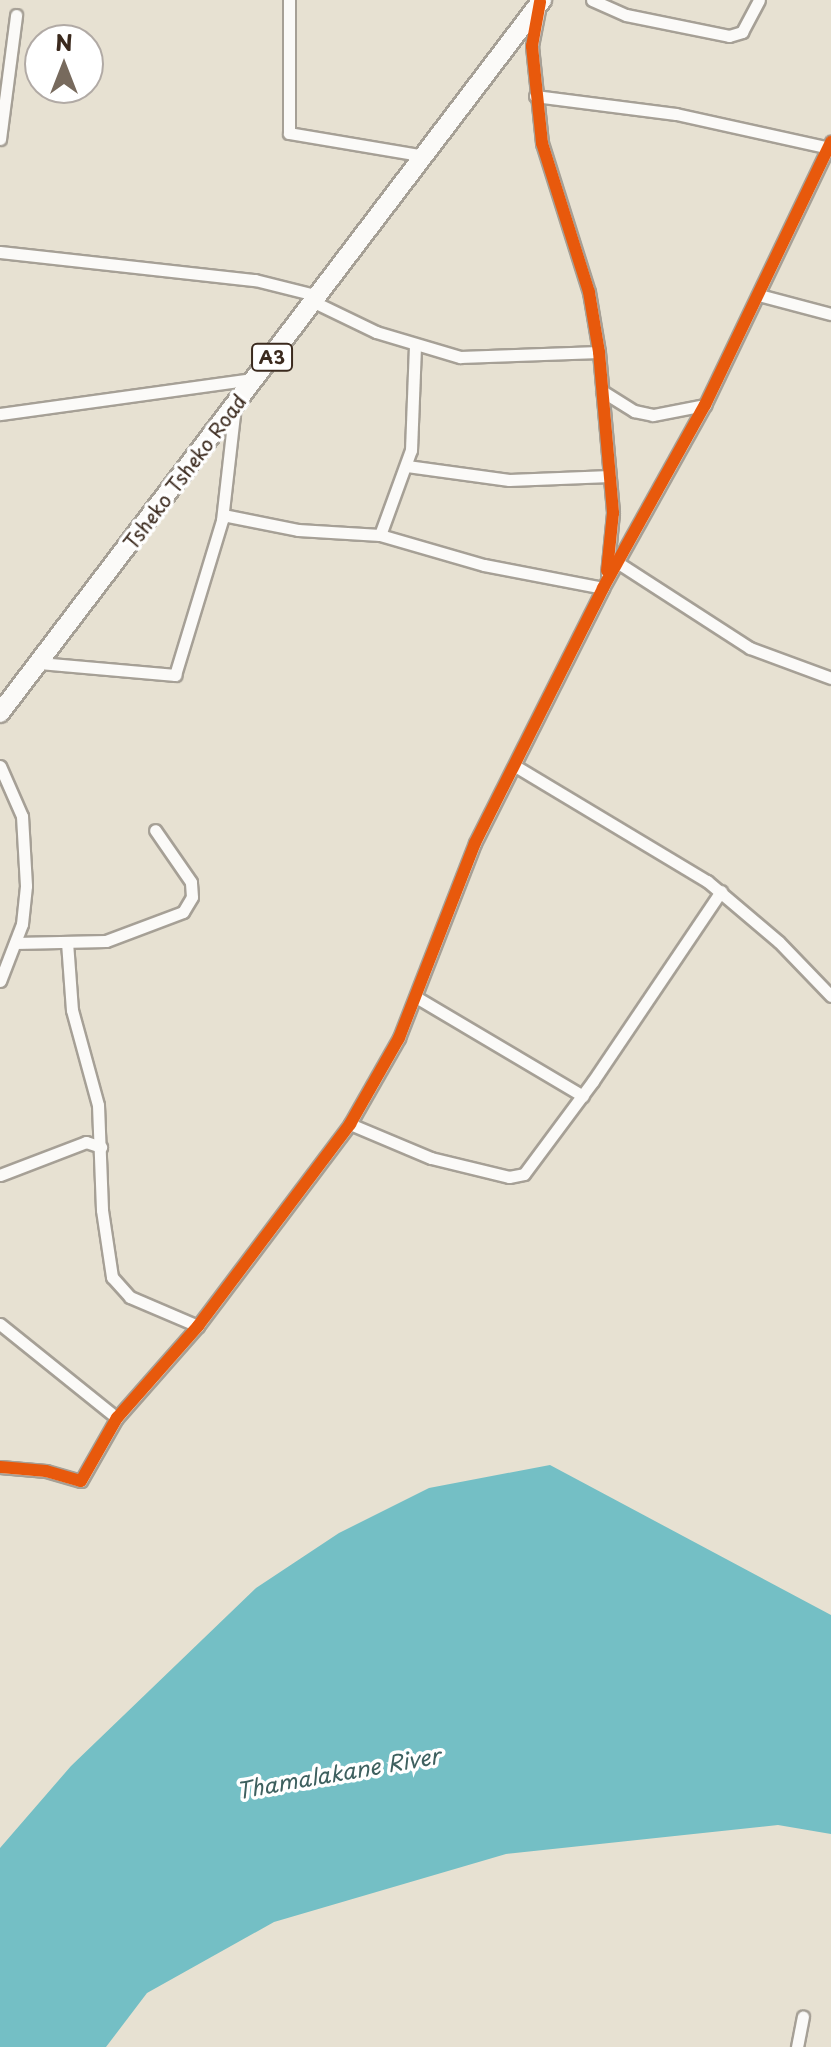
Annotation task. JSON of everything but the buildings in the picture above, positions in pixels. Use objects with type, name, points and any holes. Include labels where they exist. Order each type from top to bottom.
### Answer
[{"type":"highway","name":"Tsheko Tsheko Road","points":[[0,713],[541,1]]},
{"type":"street","points":[[289,0],[289,133],[425,156]]},
{"type":"street","points":[[592,0],[626,15],[729,36],[742,32],[759,0]]},
{"type":"street","points":[[541,1],[532,46],[535,96],[549,176],[589,292],[599,352],[612,537],[604,586]]},
{"type":"street","points":[[0,139],[16,15]]},
{"type":"street","points":[[0,1467],[46,1471],[78,1484],[117,1418],[198,1326],[350,1124],[380,1075],[416,997],[475,843],[517,767],[604,586],[705,405],[830,145],[676,114],[535,96]]},
{"type":"street","points":[[0,252],[255,280],[316,299],[415,346],[481,359],[599,352]]},
{"type":"street","points":[[759,295],[831,314]]},
{"type":"street","points":[[380,535],[407,466],[415,346]]},
{"type":"street","points":[[0,414],[255,379]]},
{"type":"street","points":[[602,391],[634,411],[653,415],[705,405]]},
{"type":"street","points":[[39,663],[172,678],[199,608],[223,515],[235,405]]},
{"type":"street","points":[[407,466],[509,480],[610,476]]},
{"type":"street","points":[[223,515],[298,530],[380,535],[484,565],[604,586]]},
{"type":"street","points":[[617,562],[750,648],[831,678]]},
{"type":"street","points":[[0,766],[16,799],[25,841],[24,906],[15,943],[0,981]]},
{"type":"street","points":[[517,767],[721,891],[831,996]]},
{"type":"street","points":[[15,943],[106,941],[164,922],[188,904],[191,882],[155,830]]},
{"type":"street","points":[[350,1124],[431,1158],[517,1177],[529,1169],[583,1096],[721,891]]},
{"type":"street","points":[[67,942],[72,1010],[98,1105],[102,1210],[117,1288],[198,1326]]},
{"type":"street","points":[[416,997],[583,1096]]},
{"type":"street","points":[[0,1175],[86,1142],[101,1147]]},
{"type":"street","points":[[0,1324],[117,1418]]},
{"type":"street","points":[[797,2047],[803,2017]]},
{"type":"water","name":"Thamalakane River","points":[[550,1465],[831,1615],[831,1834],[778,1825],[506,1854],[274,1922],[147,1993],[106,2047],[0,2047],[0,1848],[71,1766],[256,1588],[339,1533],[429,1488]]},
{"type":"cycle path","points":[[540,2],[532,46],[542,143],[589,292],[599,352],[613,513],[607,571]]},
{"type":"cycle path","points":[[0,1467],[46,1471],[81,1481],[117,1418],[198,1326],[350,1124],[399,1038],[475,843],[603,588],[705,405],[831,142]]}]
